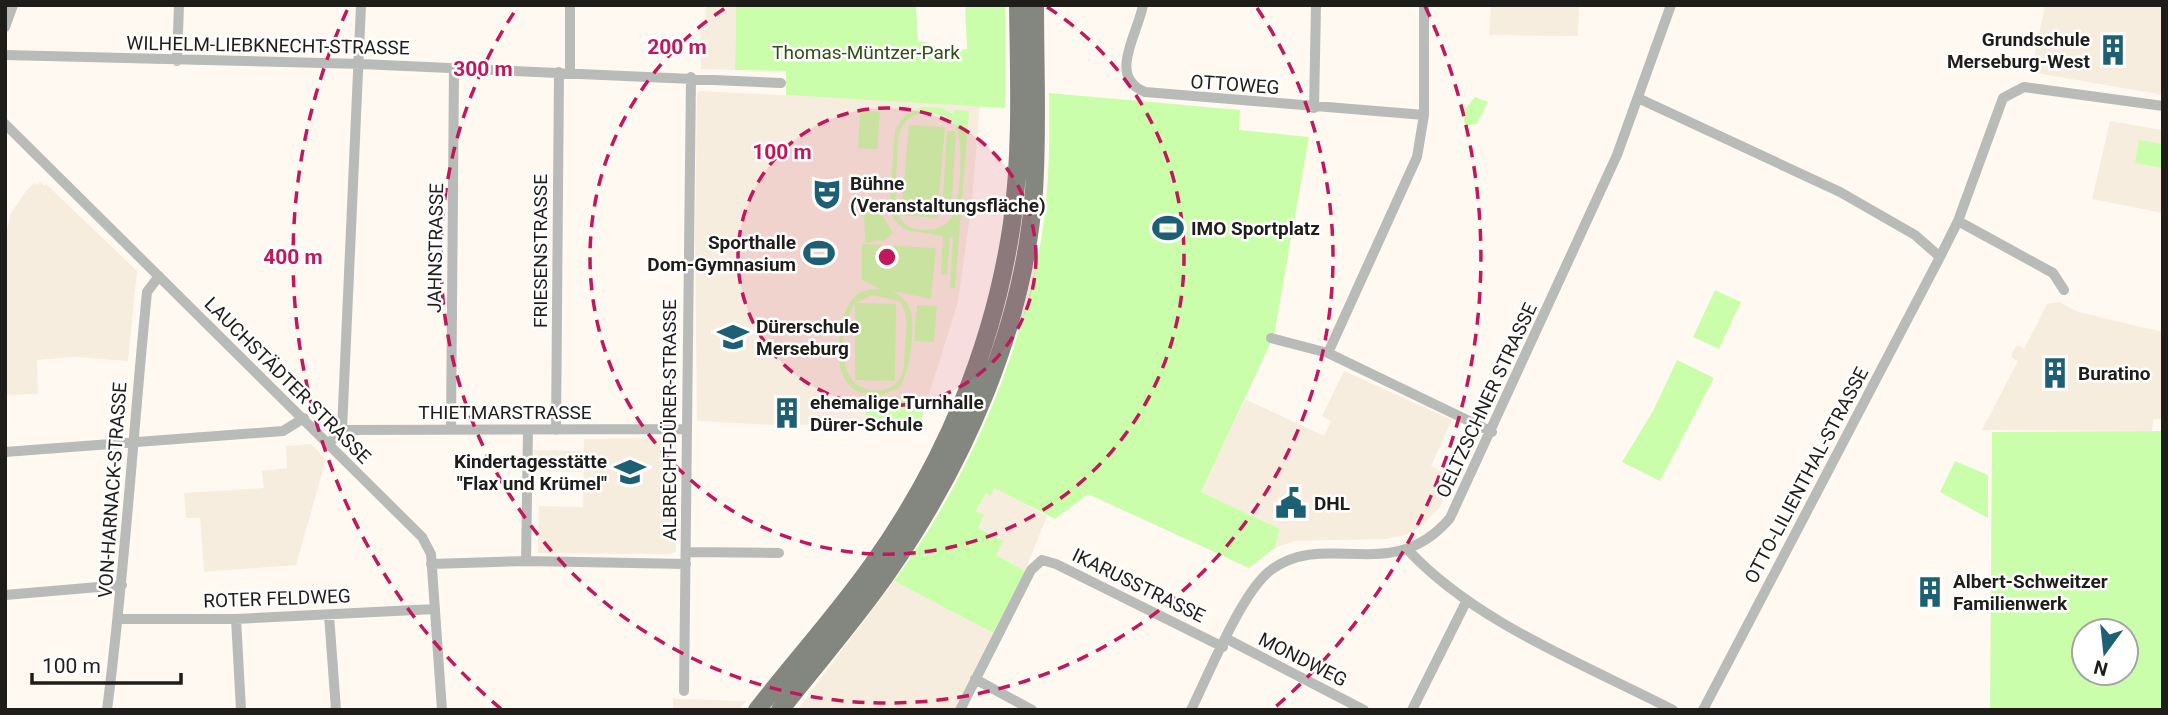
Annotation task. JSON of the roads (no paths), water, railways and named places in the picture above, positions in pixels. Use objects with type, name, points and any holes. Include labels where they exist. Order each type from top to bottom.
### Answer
[{"type":"main road","points":[[961,427],[968,391],[995,306],[1012,220],[1017,158],[1018,5]]},
{"type":"main road","points":[[780,710],[887,573],[923,518],[961,427],[984,398],[1012,311],[1029,224],[1035,159],[1035,5]]},
{"type":"main road","points":[[757,710],[873,564],[948,455]]},
{"type":"street","points":[[5,27],[13,5]]},
{"type":"street","points":[[177,61],[179,5]]},
{"type":"street","points":[[329,443],[342,430],[361,5]]},
{"type":"street","name":"FRIESENSTRASSE","points":[[556,430],[564,72],[570,5]]},
{"type":"street","name":"OTTOWEG","points":[[1143,5],[1126,64],[1125,76],[1132,87],[1158,96],[1423,115]]},
{"type":"street","points":[[1314,108],[1316,5]]},
{"type":"street","points":[[1328,353],[1417,157],[1423,115],[1424,5]]},
{"type":"street","name":"OELTZSCHNER STRASSE","points":[[1191,710],[1259,581],[1285,562],[1313,555],[1382,554],[1408,550],[1428,540],[1450,518],[1492,432],[1617,155],[1640,99],[1671,5]]},
{"type":"street","name":"WILHELM-LIEBKNECHT-STRASSE","points":[[5,55],[360,64],[781,83]]},
{"type":"street","name":"JAHNSTRASSE","points":[[451,429],[454,68]]},
{"type":"street","name":"ALBRECHT-DÜRER-STRASSE","points":[[684,691],[691,77]]},
{"type":"street","name":"OTTO-LILIENTHAL-STRASSE","points":[[1703,710],[1958,221],[2003,98],[2024,87],[2163,106]]},
{"type":"street","points":[[1640,99],[1840,192],[1916,235],[1940,257]]},
{"type":"street","name":"LAUCHSTÄDTER STRASSE","points":[[5,124],[422,537],[429,547],[431,564],[442,710]]},
{"type":"street","points":[[1958,221],[2053,272],[2064,290]]},
{"type":"street","name":"VON-HARNACK-STRASSE","points":[[107,710],[119,618],[147,292],[159,276]]},
{"type":"street","points":[[1271,338],[1328,353],[1492,432]]},
{"type":"street","points":[[5,452],[283,431],[304,418]]},
{"type":"street","name":"THIETMARSTRASSE","points":[[342,430],[687,429]]},
{"type":"street","points":[[526,561],[528,430]]},
{"type":"street","points":[[1408,550],[1434,577],[1466,601],[1673,710]]},
{"type":"street","name":"ALBRECHT-DÜRER-STRASSE","points":[[686,552],[779,553]]},
{"type":"street","name":"IKARUSSTRASSE","points":[[960,710],[1031,570],[1041,560],[1225,643]]},
{"type":"street","points":[[431,564],[526,561],[686,564]]},
{"type":"street","points":[[5,595],[122,585]]},
{"type":"street","points":[[1412,710],[1466,601]]},
{"type":"street","name":"ROTER FELDWEG","points":[[119,618],[236,619],[435,609]]},
{"type":"street","points":[[329,615],[336,710]]},
{"type":"street","points":[[236,619],[241,710]]},
{"type":"street","name":"MONDWEG","points":[[1225,643],[1364,710]]},
{"type":"street","points":[[975,679],[1032,710]]},
{"type":"place","name":"Grundschule Merseburg-West","points":[[2113,50]]},
{"type":"place","name":"Bühne (Veranstaltungsfläche)","points":[[827,194]]},
{"type":"place","name":"IMO Sportplatz","points":[[1168,228]]},
{"type":"place","name":"Sporthalle Dom-Gymnasium","points":[[819,253]]},
{"type":"place","name":"Dürerschule Merseburg","points":[[733,337]]},
{"type":"place","name":"Buratino","points":[[2055,373]]},
{"type":"place","name":"ehemalige Turnhalle Dürer-Schule","points":[[787,413]]},
{"type":"place","name":"Kindertagesstätte \"Flax und Krümel\"","points":[[630,472]]},
{"type":"place","name":"DHL","points":[[1291,503]]},
{"type":"place","name":"Albert-Schweitzer Familienwerk","points":[[1930,592]]},
{"type":"park label","name":"Thomas-Müntzer-Park","points":[[866,52]]}]
